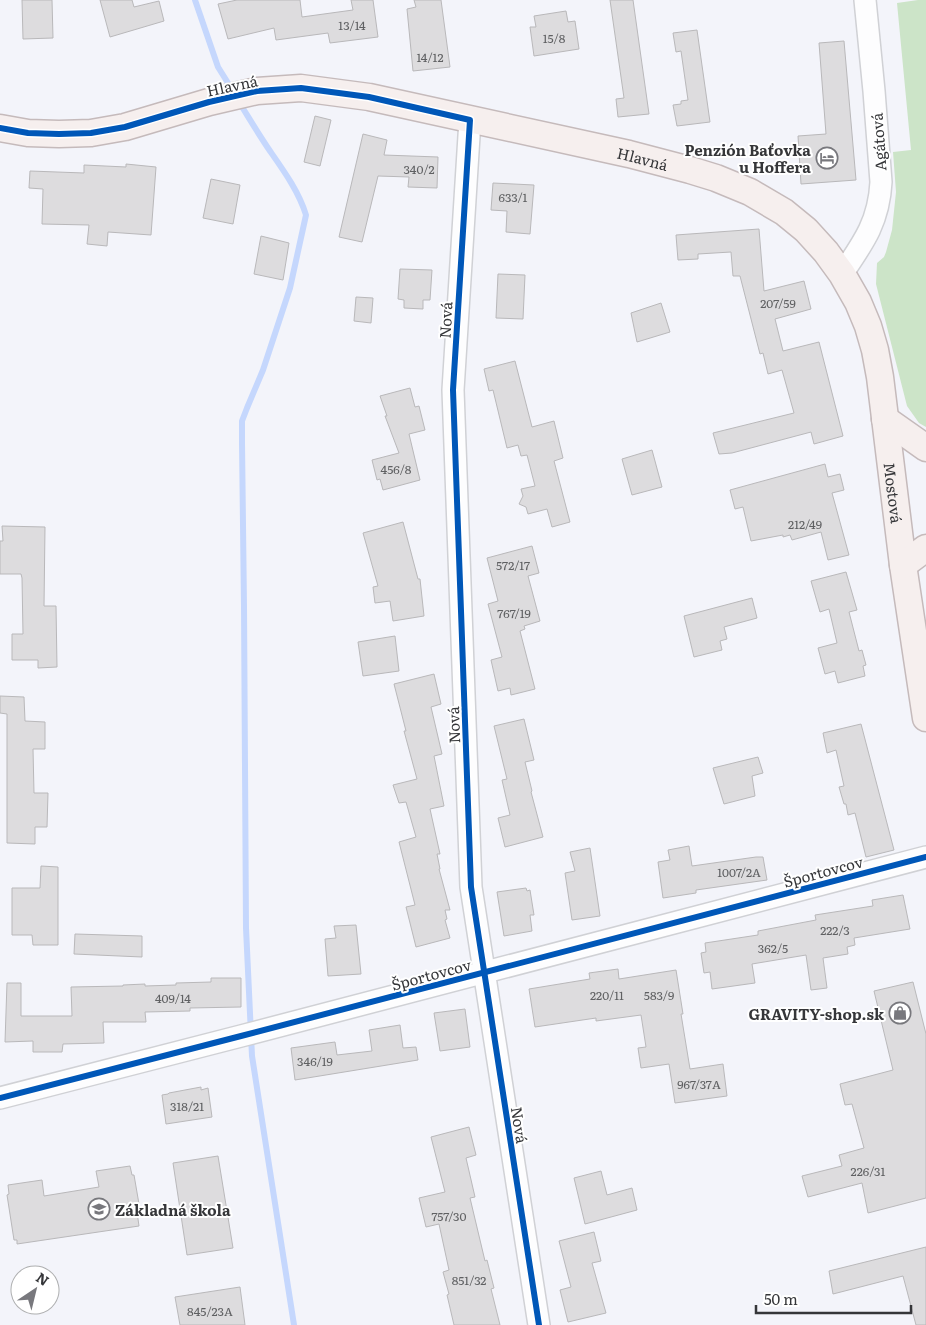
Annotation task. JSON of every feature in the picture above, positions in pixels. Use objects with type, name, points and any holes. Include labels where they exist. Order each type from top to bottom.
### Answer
[{"type":"main road","name":"Hlavná","points":[[0,128],[28,133],[91,133],[125,128],[209,102],[257,91],[301,88],[369,97],[628,154],[716,178],[750,192],[784,212],[806,230],[826,252],[842,274]]},
{"type":"main road","name":"Mostová","points":[[842,274],[868,326],[875,350],[903,565],[926,718]]},
{"type":"main road","points":[[885,419],[926,448]]},
{"type":"main road","points":[[903,565],[926,548]]},
{"type":"street","name":"Agátová","points":[[842,274],[869,234],[880,196],[881,182],[876,109],[865,0]]},
{"type":"street","name":"Nová","points":[[470,120],[453,390],[471,887],[539,1325]]},
{"type":"street","name":"Športovcov","points":[[0,1098],[926,857]]},
{"type":"green space","points":[[926,0],[926,427],[919,423],[907,406],[876,284],[877,263],[884,257],[892,230],[896,192],[893,152],[911,150],[897,3]]},
{"type":"building","points":[[22,0],[52,0],[53,38],[23,39]]},
{"type":"building","points":[[100,0],[132,0],[134,7],[159,1],[164,21],[110,37]]},
{"type":"building","points":[[237,0],[300,0],[302,17],[353,10],[351,0],[373,0],[378,37],[330,43],[328,33],[276,40],[274,28],[228,39],[218,4]]},
{"type":"building","points":[[414,0],[441,0],[450,67],[413,71],[407,9],[416,7]]},
{"type":"building","points":[[610,0],[633,0],[649,114],[618,117],[616,99],[624,98]]},
{"type":"building","points":[[566,11],[568,22],[575,21],[579,49],[534,56],[530,27],[536,27],[534,16]]},
{"type":"building","points":[[697,30],[710,122],[677,126],[673,105],[681,104],[681,101],[688,100],[681,51],[676,52],[673,33]]},
{"type":"building","name":"Penzión Baťovka u Hoffera","points":[[844,41],[856,180],[801,184],[798,136],[826,134],[819,43]]},
{"type":"building","points":[[315,116],[331,120],[320,166],[304,162]]},
{"type":"building","points":[[363,134],[387,140],[384,155],[438,157],[437,188],[408,187],[409,177],[378,176],[362,242],[339,237]]},
{"type":"building","points":[[126,164],[156,167],[151,235],[108,232],[107,246],[87,244],[89,225],[42,224],[43,189],[29,188],[30,171],[84,173],[84,165],[126,167]]},
{"type":"building","points":[[211,179],[240,185],[233,224],[203,218]]},
{"type":"building","points":[[493,183],[534,185],[530,234],[506,232],[507,211],[491,210]]},
{"type":"building","points":[[759,229],[764,291],[804,281],[811,309],[775,319],[783,351],[819,342],[843,436],[814,444],[811,432],[732,453],[719,454],[713,433],[794,413],[782,370],[768,374],[763,353],[760,354],[740,276],[733,276],[731,252],[698,254],[698,259],[678,260],[676,235]]},
{"type":"building","points":[[261,236],[289,243],[283,280],[254,274]]},
{"type":"building","points":[[400,269],[432,270],[430,300],[423,300],[423,309],[404,308],[404,300],[398,299]]},
{"type":"building","points":[[498,274],[525,275],[523,319],[496,318]]},
{"type":"building","points":[[356,297],[373,298],[371,323],[354,321]]},
{"type":"building","points":[[661,303],[670,332],[637,342],[631,313]]},
{"type":"building","points":[[515,361],[532,427],[554,421],[563,458],[554,461],[570,522],[552,527],[547,509],[528,514],[526,507],[519,504],[523,496],[521,489],[535,486],[527,455],[521,456],[518,445],[507,448],[493,390],[489,391],[484,369]]},
{"type":"building","points":[[410,388],[415,407],[419,406],[425,430],[409,434],[420,480],[383,490],[380,479],[377,480],[372,460],[399,453],[385,416],[387,416],[380,396]]},
{"type":"building","points":[[652,450],[662,487],[632,495],[622,459]]},
{"type":"building","points":[[825,464],[828,477],[840,474],[844,490],[832,493],[849,555],[828,560],[821,532],[792,540],[790,535],[783,537],[783,535],[751,541],[743,507],[735,509],[730,490]]},
{"type":"building","points":[[403,522],[418,579],[420,579],[424,616],[393,621],[390,601],[375,603],[373,587],[378,586],[363,533]]},
{"type":"building","points":[[2,526],[45,527],[44,606],[56,606],[57,667],[38,668],[38,660],[12,660],[12,634],[23,634],[22,578],[21,574],[0,574],[0,541],[3,541]]},
{"type":"building","points":[[532,546],[539,573],[528,576],[540,621],[524,626],[525,629],[520,631],[535,689],[511,695],[510,688],[498,691],[491,660],[502,657],[488,604],[498,601],[487,558]]},
{"type":"building","points":[[846,572],[857,610],[849,612],[859,651],[862,650],[866,665],[863,666],[865,676],[838,683],[835,671],[825,674],[818,648],[837,643],[829,609],[820,612],[811,581]]},
{"type":"building","points":[[752,598],[757,618],[724,627],[727,639],[720,641],[722,650],[694,657],[684,616]]},
{"type":"building","points":[[395,636],[399,671],[363,676],[358,642]]},
{"type":"building","points":[[434,674],[441,704],[431,707],[442,754],[434,756],[444,806],[430,809],[440,854],[437,854],[439,869],[450,910],[445,910],[447,919],[445,920],[450,938],[416,947],[406,907],[415,905],[399,842],[416,837],[406,802],[399,803],[393,785],[417,779],[394,684]]},
{"type":"building","points":[[0,696],[24,697],[25,721],[45,722],[45,749],[33,749],[34,793],[48,793],[47,827],[35,827],[35,844],[7,843],[7,714],[0,713]]},
{"type":"building","points":[[524,719],[534,760],[525,762],[543,837],[505,847],[498,818],[510,815],[502,780],[507,779],[494,726]]},
{"type":"building","points":[[861,724],[894,850],[866,857],[855,813],[848,815],[839,787],[844,786],[836,750],[827,753],[823,733]]},
{"type":"building","points":[[758,757],[763,773],[752,776],[755,796],[724,804],[713,768]]},
{"type":"building","points":[[689,846],[692,866],[763,857],[767,880],[696,890],[696,893],[663,898],[658,862],[670,860],[668,850]]},
{"type":"building","points":[[590,848],[600,916],[572,920],[565,873],[575,871],[570,852]]},
{"type":"building","points":[[41,866],[58,867],[58,945],[33,945],[32,935],[12,935],[12,888],[40,888]]},
{"type":"building","points":[[526,888],[527,891],[530,890],[534,915],[530,915],[532,931],[504,936],[497,892]]},
{"type":"building","points":[[903,895],[910,929],[854,938],[855,945],[847,947],[848,954],[823,958],[827,988],[811,990],[806,955],[752,964],[755,983],[712,989],[710,972],[704,973],[701,953],[706,952],[705,943],[758,935],[758,931],[816,920],[815,915],[873,906],[872,900]]},
{"type":"building","points":[[356,925],[361,974],[328,976],[325,939],[336,938],[334,926]]},
{"type":"building","points":[[75,934],[142,936],[142,957],[74,954]]},
{"type":"building","points":[[618,969],[619,979],[676,970],[690,1069],[723,1064],[727,1096],[675,1103],[669,1064],[641,1068],[638,1048],[646,1047],[641,1015],[596,1021],[596,1018],[535,1027],[529,989],[590,979],[589,973]]},
{"type":"building","points":[[211,978],[241,978],[241,1007],[190,1008],[190,1011],[145,1012],[146,1022],[103,1022],[104,1043],[63,1044],[62,1052],[33,1052],[33,1041],[5,1042],[7,983],[21,983],[21,1016],[72,1016],[71,987],[145,984],[145,986],[176,985],[176,983],[211,982]]},
{"type":"building","points":[[913,982],[926,1034],[926,1198],[868,1213],[862,1183],[808,1197],[802,1176],[842,1166],[839,1155],[864,1148],[852,1104],[845,1105],[840,1084],[893,1070],[874,991]]},
{"type":"building","points":[[465,1009],[470,1047],[440,1051],[434,1013]]},
{"type":"building","points":[[400,1025],[403,1048],[416,1047],[418,1060],[295,1080],[291,1048],[335,1042],[337,1055],[372,1051],[369,1030]]},
{"type":"building","points":[[201,1087],[201,1090],[208,1088],[212,1117],[166,1124],[162,1095]]},
{"type":"building","points":[[469,1127],[476,1155],[466,1158],[475,1197],[470,1198],[485,1261],[487,1260],[494,1288],[491,1289],[500,1325],[454,1325],[443,1272],[449,1270],[439,1224],[426,1227],[419,1198],[445,1192],[431,1137]]},
{"type":"building","points":[[218,1156],[233,1248],[187,1255],[173,1163]]},
{"type":"building","points":[[130,1166],[132,1175],[134,1175],[139,1204],[136,1205],[139,1226],[17,1244],[17,1240],[14,1240],[7,1195],[9,1194],[8,1185],[42,1180],[44,1196],[99,1187],[96,1171]]},
{"type":"building","points":[[601,1171],[607,1195],[632,1188],[637,1210],[585,1224],[574,1178]]},
{"type":"building","points":[[594,1232],[601,1261],[592,1263],[606,1313],[568,1322],[560,1290],[571,1287],[559,1241]]},
{"type":"building","points":[[926,1247],[926,1325],[916,1325],[903,1276],[833,1294],[829,1271]]},
{"type":"building","points":[[240,1287],[245,1325],[180,1325],[175,1297]]},
{"type":"waterway","points":[[195,0],[218,67],[233,91]]},
{"type":"waterway","points":[[239,102],[291,182],[306,215],[290,288],[263,370],[242,421],[246,928],[252,1056],[294,1325]]},
{"type":"cycle path","points":[[0,128],[28,133],[91,133],[125,127],[209,102],[257,91],[301,88],[369,97],[470,120],[453,390],[471,887],[539,1325]]},
{"type":"cycle path","points":[[0,1098],[926,857]]},
{"type":"place","name":"Penzión Baťovka u Hoffera","points":[[827,158]]},
{"type":"place","name":"GRAVITY-shop.sk","points":[[900,1013]]},
{"type":"place","name":"Základná škola","points":[[99,1209]]}]
